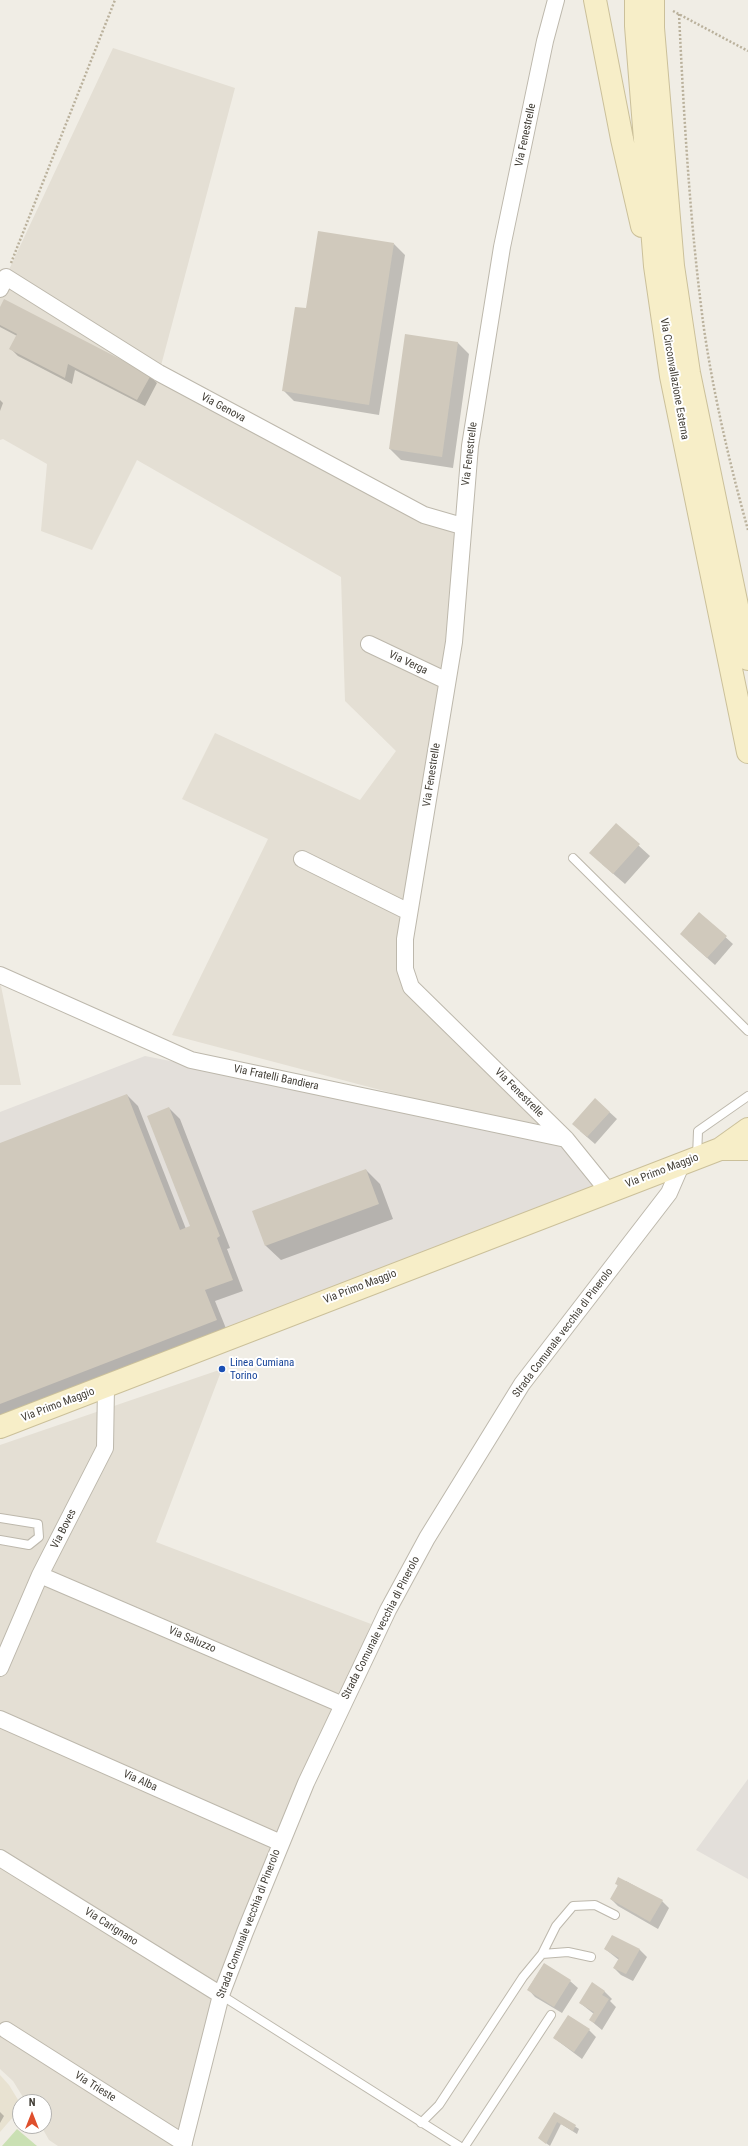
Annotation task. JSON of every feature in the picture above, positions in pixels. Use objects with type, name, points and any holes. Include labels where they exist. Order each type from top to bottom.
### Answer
[{"type":"main road","points":[[596,0],[636,208],[655,266]]},
{"type":"main road","name":"Via Circonvallazione Esterna","points":[[636,0],[636,26],[655,266],[671,376],[748,752]]},
{"type":"main road","name":"Via Circonvallazione Esterna","points":[[660,4],[653,28],[673,266],[689,373],[748,659]]},
{"type":"main road","name":"Via Primo Maggio","points":[[0,1427],[720,1149],[748,1129]]},
{"type":"main road","name":"Via Primo Maggio","points":[[720,1149],[748,1150]]},
{"type":"street","name":"Via Fenestrelle","points":[[556,0],[502,247],[470,446],[462,526],[454,642],[405,939],[405,969],[411,987],[566,1139],[608,1191]]},
{"type":"street","name":"Via Genova","points":[[3,283],[159,373],[424,515],[462,526]]},
{"type":"street","name":"Via Verga","points":[[369,644],[447,681]]},
{"type":"street","points":[[302,859],[410,912]]},
{"type":"street","name":"Via Fratelli Bandiera","points":[[0,974],[191,1060],[566,1139]]},
{"type":"street","name":"Strada Comunale vecchia di Pinerolo","points":[[183,2145],[221,1995],[281,1842],[306,1783],[388,1610],[426,1538],[518,1391],[669,1193],[690,1160]]},
{"type":"street","name":"Via Boves","points":[[0,1668],[40,1575],[105,1448],[106,1386]]},
{"type":"street","name":"Via Saluzzo","points":[[40,1575],[343,1705]]},
{"type":"street","name":"Via Alba","points":[[0,1719],[281,1842]]},
{"type":"street","name":"Via Carignano","points":[[0,1858],[221,1995]]},
{"type":"street","name":"Via Trieste","points":[[6,2030],[183,2145]]},
{"type":"lane","points":[[574,858],[748,1031]]},
{"type":"lane","points":[[690,1160],[698,1131],[748,1096]]},
{"type":"lane","points":[[0,1518],[38,1524],[40,1530],[39,1537],[29,1545],[0,1540]]},
{"type":"lane","points":[[421,2123],[439,2105],[523,1977],[542,1954],[556,1926],[573,1906],[595,1905],[615,1914]]},
{"type":"lane","points":[[542,1954],[568,1952],[590,1957]]},
{"type":"lane","points":[[221,1995],[459,2146]]},
{"type":"lane","points":[[465,2146],[551,2015]]},
{"type":"path","points":[[3,283],[115,0]]},
{"type":"path","points":[[660,4],[748,51]]},
{"type":"path","points":[[679,14],[684,128],[704,330],[728,454],[748,530]]},
{"type":"shaded area","points":[[113,48],[235,88],[159,373],[462,526],[405,969],[566,1139],[172,1035],[268,839],[182,799],[215,733],[360,800],[396,751],[345,701],[341,577],[137,460],[92,550],[41,531],[47,464],[3,439],[0,440],[0,275],[6,276]]},
{"type":"shaded area","points":[[0,985],[1,986],[21,1085],[0,1085]]},
{"type":"shaded area","points":[[145,1056],[566,1139],[608,1191],[0,1427],[0,1112]]},
{"type":"shaded area","points":[[222,1369],[156,1542],[371,1624],[221,1995],[178,2146],[58,2146],[49,2140],[46,2134],[52,2134],[52,2094],[21,2094],[13,2081],[0,2069],[0,1445]]},
{"type":"shaded area","points":[[748,1779],[748,1879],[696,1850]]},
{"type":"shaded area","points":[[0,2075],[14,2094],[12,2094],[12,2118],[0,2132]]},
{"type":"green space","points":[[13,2134],[23,2134],[37,2146],[2,2146]]},
{"type":"building","points":[[318,231],[394,243],[369,405],[282,391],[295,307],[306,308]]},
{"type":"building","points":[[4,299],[151,375],[137,400],[68,364],[65,378],[9,349],[17,334],[0,325],[0,307]]},
{"type":"building","points":[[405,334],[458,342],[442,457],[389,449]]},
{"type":"building","points":[[616,823],[640,844],[613,874],[589,853]]},
{"type":"building","points":[[699,912],[727,936],[707,958],[680,934]]},
{"type":"building","points":[[127,1094],[180,1230],[190,1226],[147,1116],[169,1107],[220,1236],[217,1238],[233,1280],[205,1290],[217,1320],[0,1404],[0,1143]]},
{"type":"building","points":[[595,1098],[610,1112],[587,1137],[572,1124]]},
{"type":"building","points":[[366,1169],[379,1204],[265,1246],[252,1211]]},
{"type":"building","points":[[618,1877],[663,1900],[650,1922],[610,1899],[618,1885],[615,1884]]},
{"type":"building","points":[[612,1935],[640,1949],[626,1974],[613,1968],[619,1958],[604,1949]]},
{"type":"building","points":[[544,1963],[571,1980],[554,2007],[527,1990]]},
{"type":"building","points":[[592,1982],[605,1991],[602,1995],[609,1999],[594,2023],[589,2020],[594,2012],[579,2003]]},
{"type":"building","points":[[568,2015],[590,2029],[574,2052],[553,2038]]},
{"type":"building","points":[[554,2112],[576,2125],[573,2131],[557,2122],[546,2144],[538,2138]]},
{"type":"place","name":"Linea Cumiana Torino","points":[[222,1369]]}]
